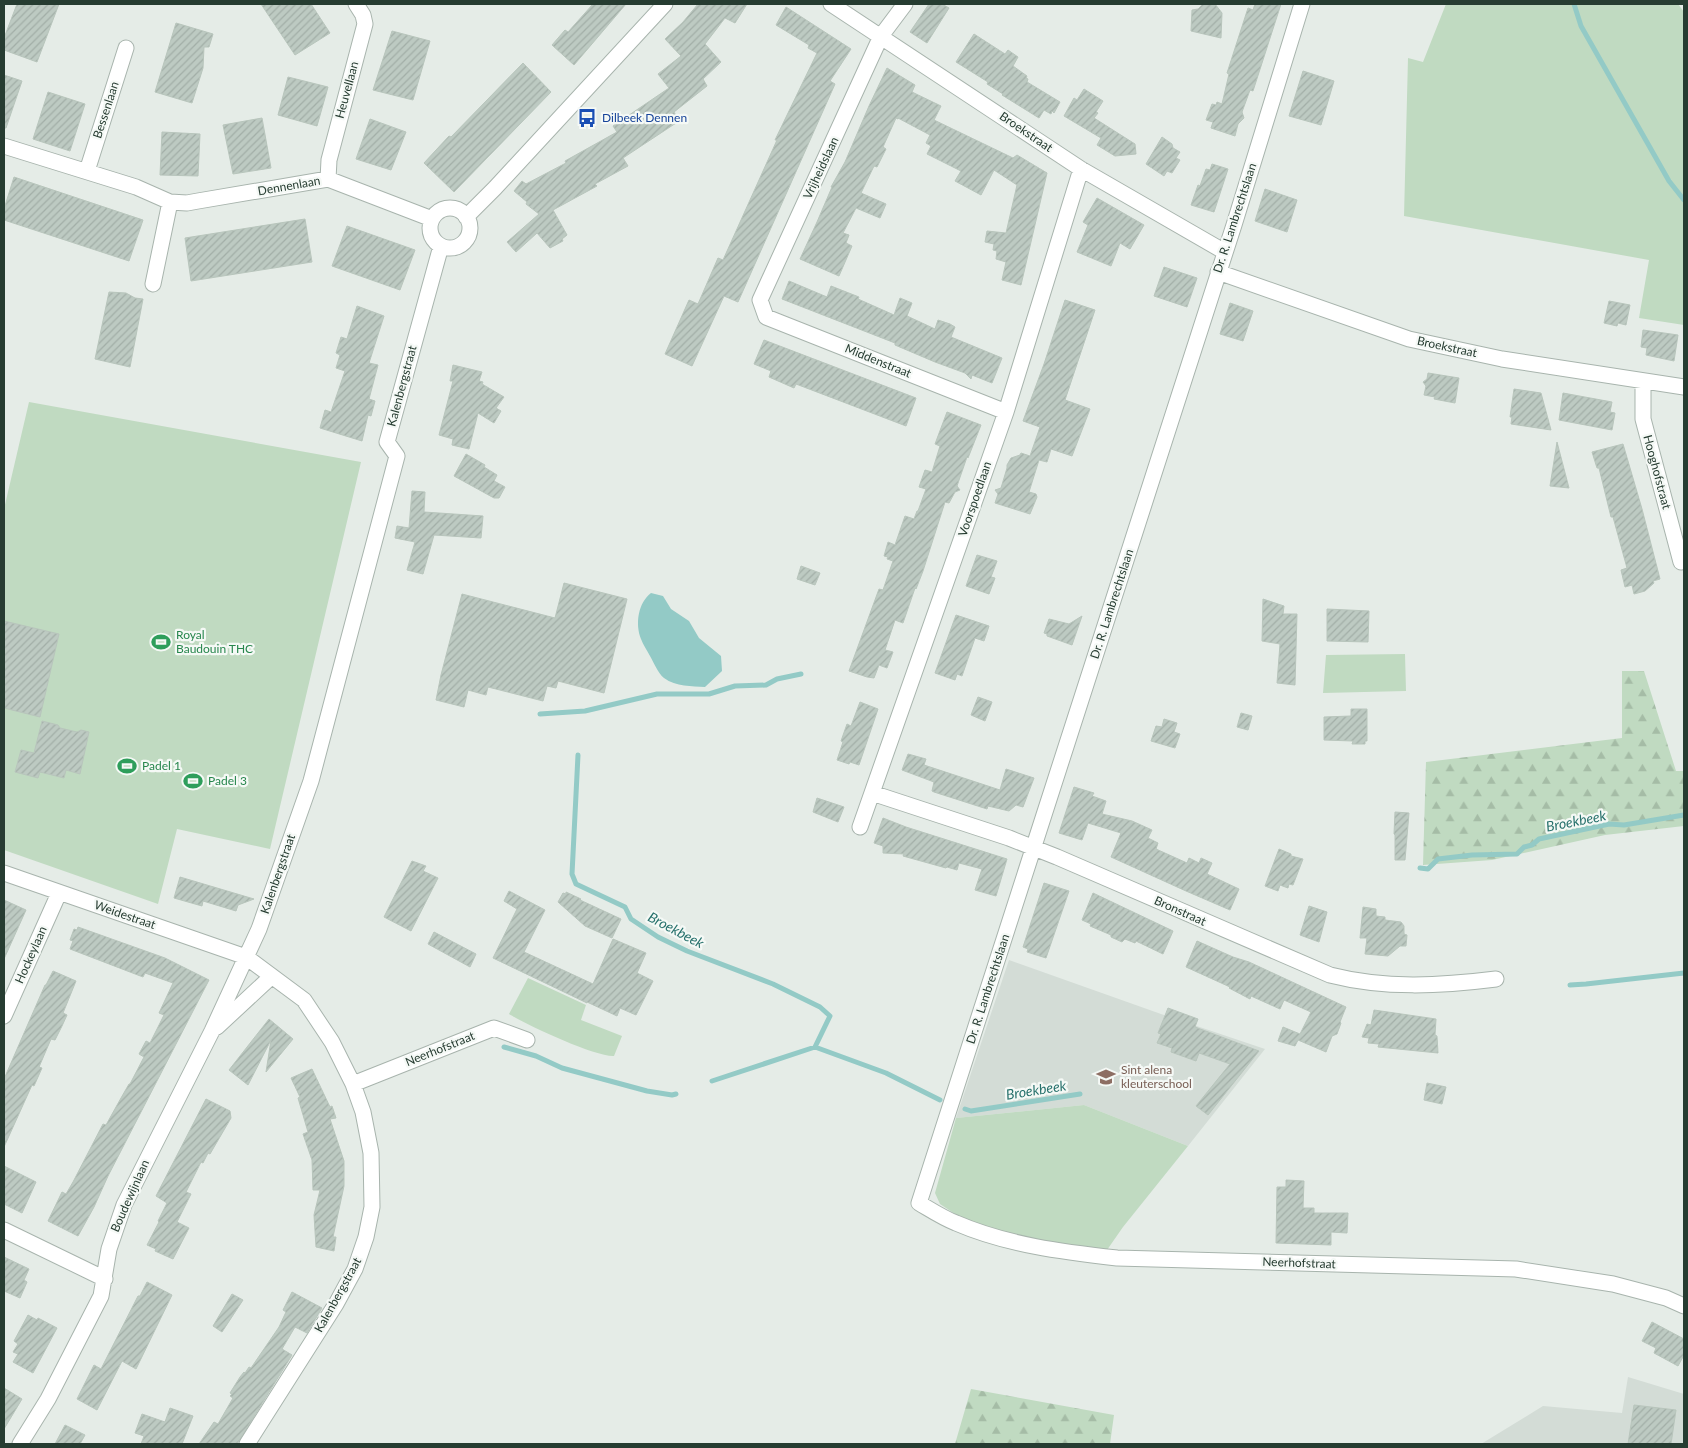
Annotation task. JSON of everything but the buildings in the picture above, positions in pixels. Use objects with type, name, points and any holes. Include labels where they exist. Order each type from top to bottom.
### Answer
[{"type":"street","name":"Heuvellaan","points":[[328,179],[329,160],[365,24],[363,15],[356,4]]},
{"type":"street","points":[[466,217],[665,4]]},
{"type":"street","name":"Broekstraat","points":[[831,4],[1081,169],[1225,252]]},
{"type":"street","name":"Vrijheidslaan","points":[[760,300],[881,36],[904,4]]},
{"type":"street","name":"Dr. R. Lambrechtslaan","points":[[918,1203],[1225,252],[1302,4]]},
{"type":"street","name":"Bessenlaan","points":[[87,171],[126,48]]},
{"type":"street","name":"Dennenlaan","points":[[4,146],[136,187],[170,202],[187,203],[328,179],[432,219]]},
{"type":"street","name":"Voorspoedlaan","points":[[860,826],[1006,412],[1081,169]]},
{"type":"street","points":[[153,284],[170,202]]},
{"type":"street","points":[[452,208],[460,211],[466,217],[470,229],[465,241],[454,248],[440,246],[434,241],[430,234],[430,226],[437,212],[452,208]]},
{"type":"street","name":"Kalenbergstraat","points":[[247,1444],[336,1304],[355,1269],[366,1237],[372,1207],[372,1153],[363,1112],[353,1084],[332,1042],[304,1000],[246,957],[259,929],[311,781],[397,456],[387,442],[440,246]]},
{"type":"street","name":"Broekstraat","points":[[1218,272],[1408,338],[1502,358],[1684,387]]},
{"type":"street","name":"Middenstraat","points":[[760,300],[766,317],[1006,412]]},
{"type":"street","name":"Hooghofstraat","points":[[1643,381],[1643,419],[1681,562]]},
{"type":"street","name":"Bronstraat","points":[[872,793],[1034,848],[1330,975],[1361,982],[1424,986],[1496,979]]},
{"type":"street","name":"Weidestraat","points":[[4,873],[246,957]]},
{"type":"street","name":"Hockeylaan","points":[[4,1016],[59,893]]},
{"type":"street","name":"Boudewijnlaan","points":[[20,1444],[48,1399],[101,1296],[109,1248],[124,1205],[212,1031],[246,957]]},
{"type":"street","name":"Boudewijnlaan","points":[[212,1031],[272,976]]},
{"type":"street","name":"Neerhofstraat","points":[[353,1084],[494,1028],[527,1040]]},
{"type":"street","name":"Neerhofstraat","points":[[918,1203],[976,1231],[1019,1244],[1079,1254],[1117,1258],[1516,1269],[1613,1284],[1666,1298],[1684,1306]]},
{"type":"street","points":[[4,1230],[105,1279]]},
{"type":"shaded area","name":"Sint alena kleuterschool","points":[[1009,960],[1265,1049],[1188,1146],[1084,1105],[956,1118]]},
{"type":"shaded area","points":[[1628,1377],[1684,1394],[1684,1444],[1481,1444],[1543,1406],[1622,1413]]},
{"type":"green space","points":[[1446,4],[1678,4],[1684,12],[1684,325],[1639,318],[1649,260],[1404,216],[1408,58],[1423,62]]},
{"type":"green space","name":"Royal Baudouin THC","points":[[29,402],[361,462],[270,849],[177,829],[158,904],[4,850],[4,509]]},
{"type":"green space","points":[[1405,654],[1406,691],[1323,693],[1326,655]]},
{"type":"green space","points":[[1622,671],[1644,671],[1676,771],[1684,771],[1684,826],[1605,835],[1492,860],[1423,865],[1426,762],[1622,738]]},
{"type":"green space","points":[[528,978],[586,1005],[581,1020],[622,1036],[614,1056],[577,1046],[509,1014]]},
{"type":"green space","points":[[1084,1105],[1188,1146],[1123,1227],[1107,1250],[1022,1238],[975,1223],[955,1214],[940,1204],[935,1193],[956,1118]]},
{"type":"green space","points":[[971,1389],[1114,1415],[1110,1444],[955,1444]]},
{"type":"water","points":[[651,593],[663,596],[671,609],[689,621],[699,638],[721,656],[722,671],[705,687],[684,686],[674,683],[664,678],[656,668],[642,641],[638,627],[639,614],[643,602]]},
{"type":"waterway","points":[[1574,4],[1581,26],[1669,181],[1684,200]]},
{"type":"waterway","name":"Broekbeek","points":[[540,714],[585,711],[657,694],[709,694],[735,686],[766,685],[777,679],[801,674]]},
{"type":"waterway","name":"Broekbeek","points":[[578,755],[572,874],[576,884],[625,907],[631,919],[658,937],[687,951],[773,984],[820,1007],[830,1016],[815,1047]]},
{"type":"waterway","name":"Broekbeek","points":[[1420,868],[1428,869],[1438,859],[1472,855],[1517,854],[1524,847],[1532,845],[1539,839],[1609,824],[1624,825],[1684,815]]},
{"type":"waterway","name":"Broekbeek","points":[[1570,985],[1684,973]]},
{"type":"waterway","name":"Broekbeek","points":[[504,1047],[536,1056],[562,1068],[647,1091],[676,1094]]},
{"type":"waterway","name":"Broekbeek","points":[[712,1081],[815,1047],[886,1073],[940,1100]]},
{"type":"waterway","name":"Broekbeek","points":[[965,1109],[971,1111],[1080,1094]]},
{"type":"place","name":"Dilbeek Dennen","points":[[587,118]]},
{"type":"place","name":"Royal Baudouin THC","points":[[161,642]]},
{"type":"place","name":"Padel 1","points":[[127,766]]},
{"type":"place","name":"Padel 3","points":[[193,781]]},
{"type":"place","name":"Sint alena kleuterschool","points":[[1106,1077]]}]
